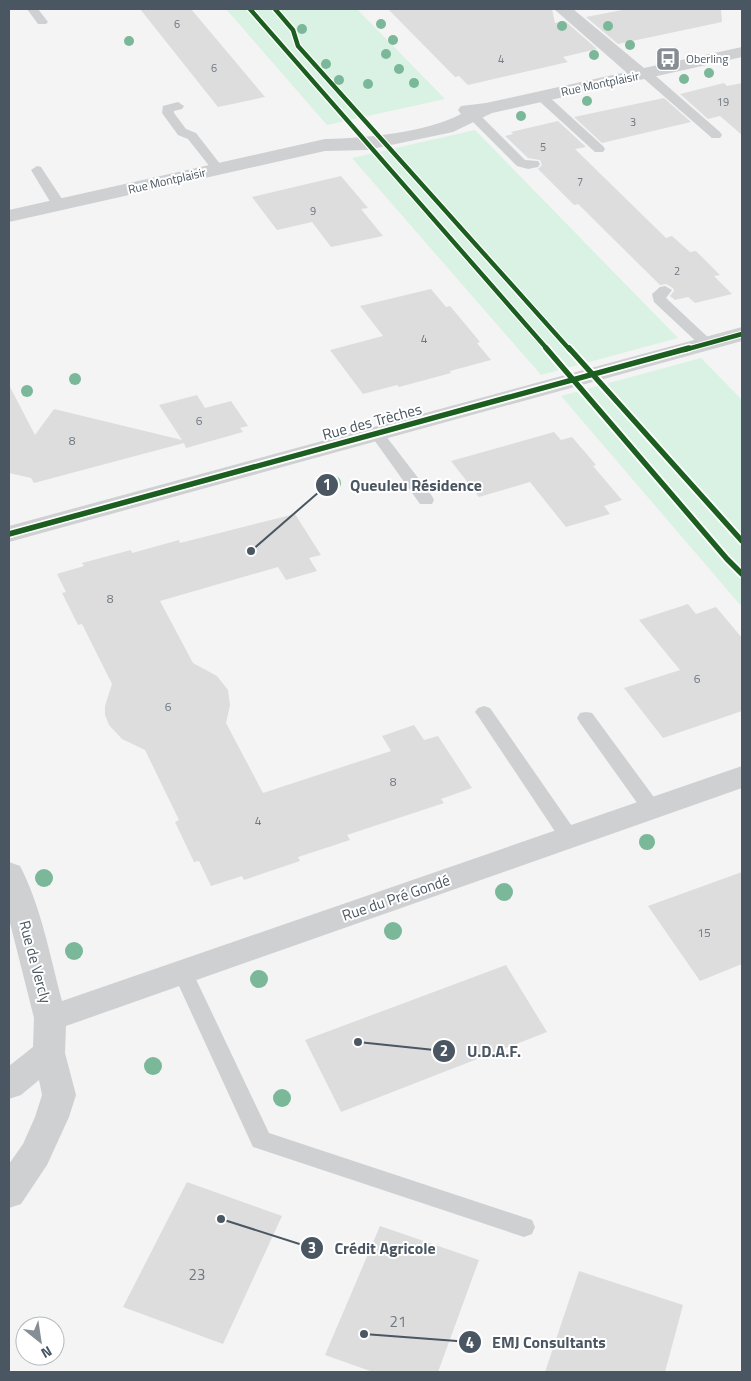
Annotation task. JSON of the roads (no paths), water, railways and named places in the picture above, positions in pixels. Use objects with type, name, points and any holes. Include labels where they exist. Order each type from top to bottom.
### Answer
[{"type":"street","points":[[563,9],[643,75]]},
{"type":"street","name":"Rue Montplaisir","points":[[436,111],[476,112],[742,53]]},
{"type":"street","name":"Rue Montplaisir","points":[[9,216],[325,145],[367,144],[453,126],[476,112]]},
{"type":"street","name":"Rue Montplaisir","points":[[325,145],[354,129],[416,115]]},
{"type":"street","name":"Rue des Trèches","points":[[9,534],[742,334]]},
{"type":"street","name":"Rue du Pré Gondé","points":[[50,1018],[742,777]]},
{"type":"street","name":"Rue de Vercly","points":[[9,874],[24,918],[50,1018],[49,1053],[59,1095],[52,1117],[35,1154],[9,1193]]},
{"type":"street","points":[[9,1085],[49,1053]]},
{"type":"lane","points":[[32,9],[42,22]]},
{"type":"lane","points":[[643,75],[716,135]]},
{"type":"lane","points":[[542,97],[598,149]]},
{"type":"lane","points":[[178,106],[167,110],[168,113],[182,132],[192,136],[218,169]]},
{"type":"lane","points":[[476,112],[521,163],[534,164]]},
{"type":"lane","points":[[37,170],[60,204]]},
{"type":"lane","points":[[665,290],[659,294],[659,299],[708,344]]},
{"type":"lane","points":[[377,434],[426,500]]},
{"type":"lane","points":[[484,712],[569,838]]},
{"type":"lane","points":[[586,718],[652,809]]},
{"type":"lane","points":[[183,973],[261,1140],[524,1226]]},
{"type":"place","name":"Oberling","points":[[668,59]]},
{"type":"place","name":"Queuleu Résidence","points":[[251,551]]},
{"type":"place","name":"U.D.A.F.","points":[[358,1042]]},
{"type":"place","name":"Crédit Agricole","points":[[221,1219]]},
{"type":"place","name":"EMJ Consultants","points":[[364,1334]]}]
